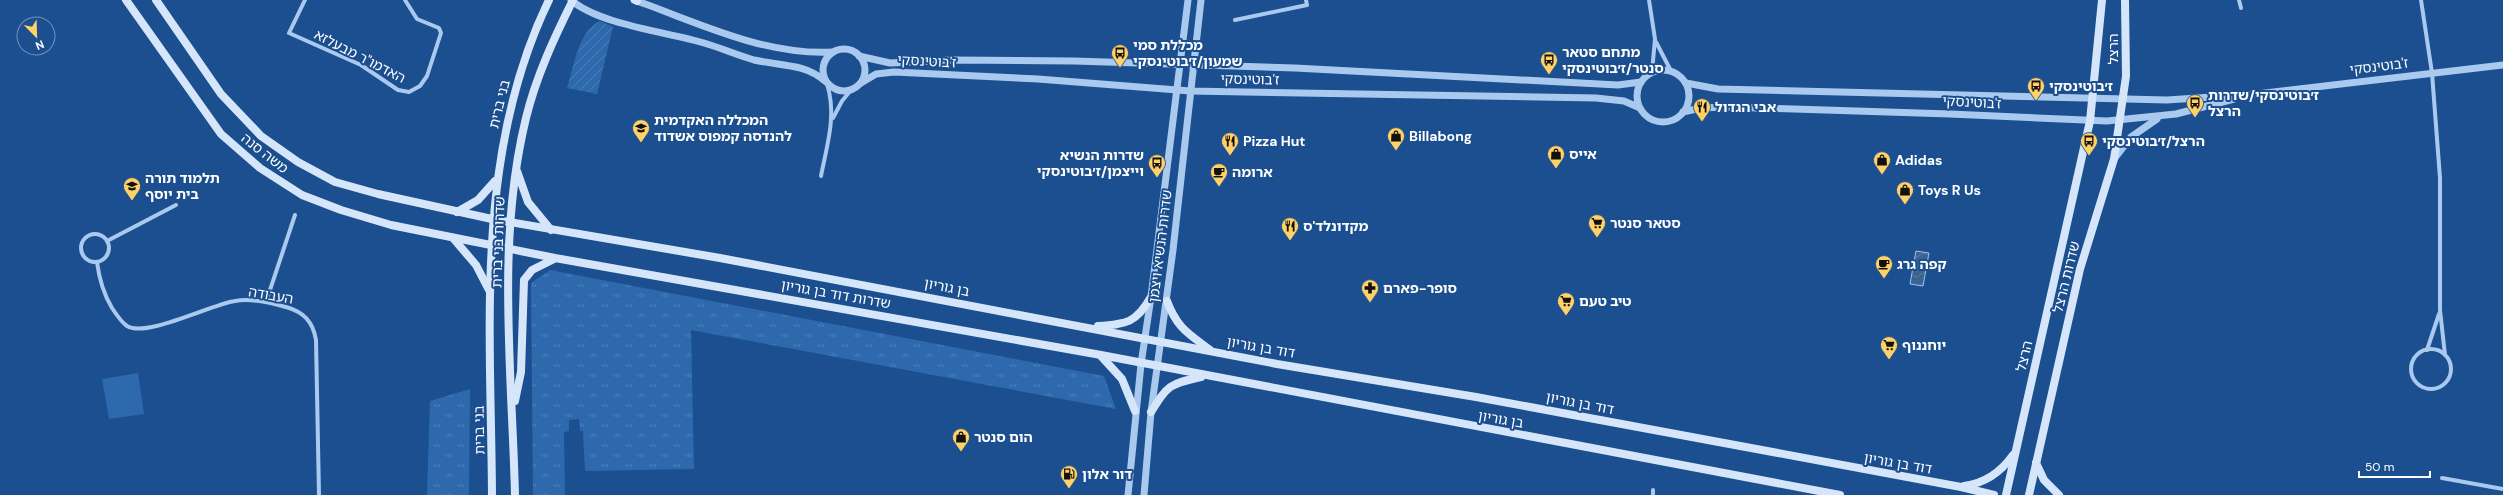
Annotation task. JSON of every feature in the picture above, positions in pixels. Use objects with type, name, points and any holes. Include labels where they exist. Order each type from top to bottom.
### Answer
[{"type":"main road","name":"משה סנה","points":[[126,0],[221,134],[260,168],[302,195],[341,210],[392,225],[491,246]]},
{"type":"main road","name":"משה סנה","points":[[156,0],[220,94],[260,136],[298,162],[336,182],[378,194],[457,212],[511,222]]},
{"type":"main road","name":"בני ברית","points":[[492,219],[497,178],[508,120],[525,54],[549,0]]},
{"type":"main road","name":"שדרות בני ברית","points":[[515,495],[510,345],[510,249],[511,222],[517,168],[533,93],[572,0]]},
{"type":"main road","name":"שדרות הרצל","points":[[2059,266],[2094,97],[2102,0]]},
{"type":"main road","name":"הרצל","points":[[2124,99],[2126,61],[2125,0]]},
{"type":"main road","name":"שדרות הרצל","points":[[2036,463],[2080,269],[2114,159],[2124,99]]},
{"type":"main road","points":[[517,168],[528,202],[552,230]]},
{"type":"main road","points":[[457,212],[478,200],[497,178]]},
{"type":"main road","name":"שדרות בני ברית","points":[[490,293],[492,219]]},
{"type":"main road","name":"שדרות דוד בן גוריון","points":[[511,222],[801,273]]},
{"type":"main road","points":[[452,237],[476,265],[490,293]]},
{"type":"main road","name":"שדרות דוד בן גוריון","points":[[491,246],[1101,355],[1158,367]]},
{"type":"main road","points":[[513,412],[521,372],[524,280],[532,270],[555,258]]},
{"type":"main road","name":"הרצל","points":[[2015,453],[2059,266]]},
{"type":"main road","name":"בן גוריון","points":[[801,273],[1088,327]]},
{"type":"main road","name":"בני ברית","points":[[490,293],[492,495]]},
{"type":"main road","points":[[1088,327],[1120,324],[1132,320],[1141,314],[1151,298]]},
{"type":"main road","points":[[1167,301],[1173,319],[1180,327],[1212,352]]},
{"type":"main road","points":[[1088,327],[1161,340]]},
{"type":"main road","name":"דוד בן גוריון","points":[[1161,340],[1212,352],[1476,397],[1961,487],[1994,495]]},
{"type":"main road","points":[[1101,355],[1122,379],[1135,412]]},
{"type":"main road","name":"בן גוריון","points":[[1158,367],[1840,495]]},
{"type":"main road","points":[[1151,412],[1164,390],[1171,385],[1205,376]]},
{"type":"main road","points":[[1961,487],[1982,482],[2001,471],[2015,453]]},
{"type":"main road","points":[[2006,495],[2015,453]]},
{"type":"main road","points":[[2029,495],[2036,463]]},
{"type":"main road","points":[[2036,463],[2044,480],[2058,495]]},
{"type":"street","name":"האדמו\"ר מבעלזא","points":[[305,0],[289,33],[361,65],[398,90],[409,92],[420,86],[427,76],[442,32],[438,28],[417,19],[405,0]]},
{"type":"street","points":[[572,0],[589,11],[654,32],[705,43],[755,60],[809,70],[838,91],[850,90]]},
{"type":"street","points":[[635,0],[751,42],[801,51],[833,52],[847,49],[859,56],[865,69],[861,83],[850,90],[837,109],[832,122],[821,176]]},
{"type":"street","name":"שדרות הנשיא ויצמן","points":[[1128,495],[1135,412],[1151,298],[1188,0]]},
{"type":"street","name":"שדרות הנשיא ויצמן","points":[[1144,495],[1151,412],[1167,301],[1201,0]]},
{"type":"street","points":[[1235,20],[1307,5],[1306,0]]},
{"type":"street","points":[[1649,0],[1655,39],[1652,72]]},
{"type":"street","points":[[2240,0],[2240,8]]},
{"type":"street","points":[[2421,0],[2432,73],[2440,199],[2440,310],[2445,355],[2451,370],[2446,382],[2436,389],[2424,388],[2414,378],[2411,368],[2415,358],[2427,350],[2437,350],[2445,355]]},
{"type":"street","points":[[1655,39],[1671,71]]},
{"type":"street","points":[[832,122],[832,104],[822,72],[824,63],[833,52]]},
{"type":"street","name":"ז'בוטינסקי","points":[[859,56],[882,62],[895,63],[976,60],[1193,64],[1618,85],[1641,82]]},
{"type":"street","name":"ז'בוטינסקי","points":[[1686,83],[1718,89],[2094,97],[2167,100],[2257,94],[2503,65]]},
{"type":"street","points":[[1663,70],[1671,71],[1678,74],[1686,83],[1689,98],[1683,112],[1672,120],[1659,121],[1646,116],[1640,108],[1637,93],[1641,82],[1652,72],[1663,70]]},
{"type":"street","name":"ז'בוטינסקי","points":[[861,83],[876,74],[894,72],[1038,79],[1190,91],[1596,98],[1624,101],[1640,108]]},
{"type":"street","name":"ז'בוטינסקי","points":[[1683,112],[1701,108],[1726,107],[2121,121],[2163,117],[2257,94]]},
{"type":"street","points":[[2114,159],[2131,137],[2163,117]]},
{"type":"street","points":[[107,241],[176,205]]},
{"type":"street","points":[[266,302],[294,215]]},
{"type":"street","points":[[96,234],[107,241],[108,254],[97,262],[84,257],[81,248],[84,240],[96,234]]},
{"type":"street","name":"העבודה","points":[[97,262],[102,286],[107,299],[121,321],[127,326],[135,329],[160,325],[235,301],[266,302],[296,310],[305,315],[315,331],[319,495]]},
{"type":"street","points":[[2427,350],[2440,310]]},
{"type":"street","points":[[2442,478],[2503,489]]},
{"type":"street","points":[[1653,490],[1653,495]]},
{"type":"green space","points":[[600,21],[613,27],[597,94],[567,88],[582,41],[593,26]]},
{"type":"green space","points":[[550,270],[1104,376],[1116,409],[691,330],[694,469],[585,471],[583,431],[580,431],[579,419],[569,420],[569,431],[564,432],[565,495],[533,495],[531,283]]},
{"type":"green space","points":[[138,373],[144,414],[109,419],[102,379]]},
{"type":"green space","points":[[470,389],[469,495],[427,495],[430,401]]},
{"type":"water","points":[[1916,251],[1929,253],[1923,286],[1910,284]]},
{"type":"place","name":"מכללת סמי שמעון/ז׳בוטינסקי","points":[[1120,68]]},
{"type":"place","name":"מתחם סטאר סנטר/ז׳בוטינסקי","points":[[1549,75]]},
{"type":"place","name":"ז׳בוטינסקי","points":[[2036,101]]},
{"type":"place","name":"ז׳בוטינסקי/שדרות הרצל","points":[[2195,118]]},
{"type":"place","name":"אבי הגדול","points":[[1702,122]]},
{"type":"place","name":"המכללה האקדמית להנדסה קמפוס אשדוד","points":[[641,143]]},
{"type":"place","name":"Billabong","points":[[1396,151]]},
{"type":"place","name":"Pizza Hut","points":[[1230,156]]},
{"type":"place","name":"הרצל/ז׳בוטינסקי","points":[[2089,156]]},
{"type":"place","name":"אייס","points":[[1556,169]]},
{"type":"place","name":"Adidas","points":[[1882,175]]},
{"type":"place","name":"שדרות הנשיא וייצמן/ז׳בוטינסקי","points":[[1157,178]]},
{"type":"place","name":"ארומה","points":[[1219,187]]},
{"type":"place","name":"תלמוד תורה בית יוסף","points":[[132,201]]},
{"type":"place","name":"Toys R Us","points":[[1905,205]]},
{"type":"place","name":"סטאר סנטר","points":[[1597,238]]},
{"type":"place","name":"מקדונלד'ס","points":[[1290,241]]},
{"type":"place","name":"קפה גרג","points":[[1884,279]]},
{"type":"place","name":"סופר-פארם","points":[[1370,303]]},
{"type":"place","name":"טיב טעם","points":[[1566,316]]},
{"type":"place","name":"יוחננוף","points":[[1889,360]]},
{"type":"place","name":"הום סנטר","points":[[961,452]]},
{"type":"place","name":"דור אלון","points":[[1069,489]]}]
